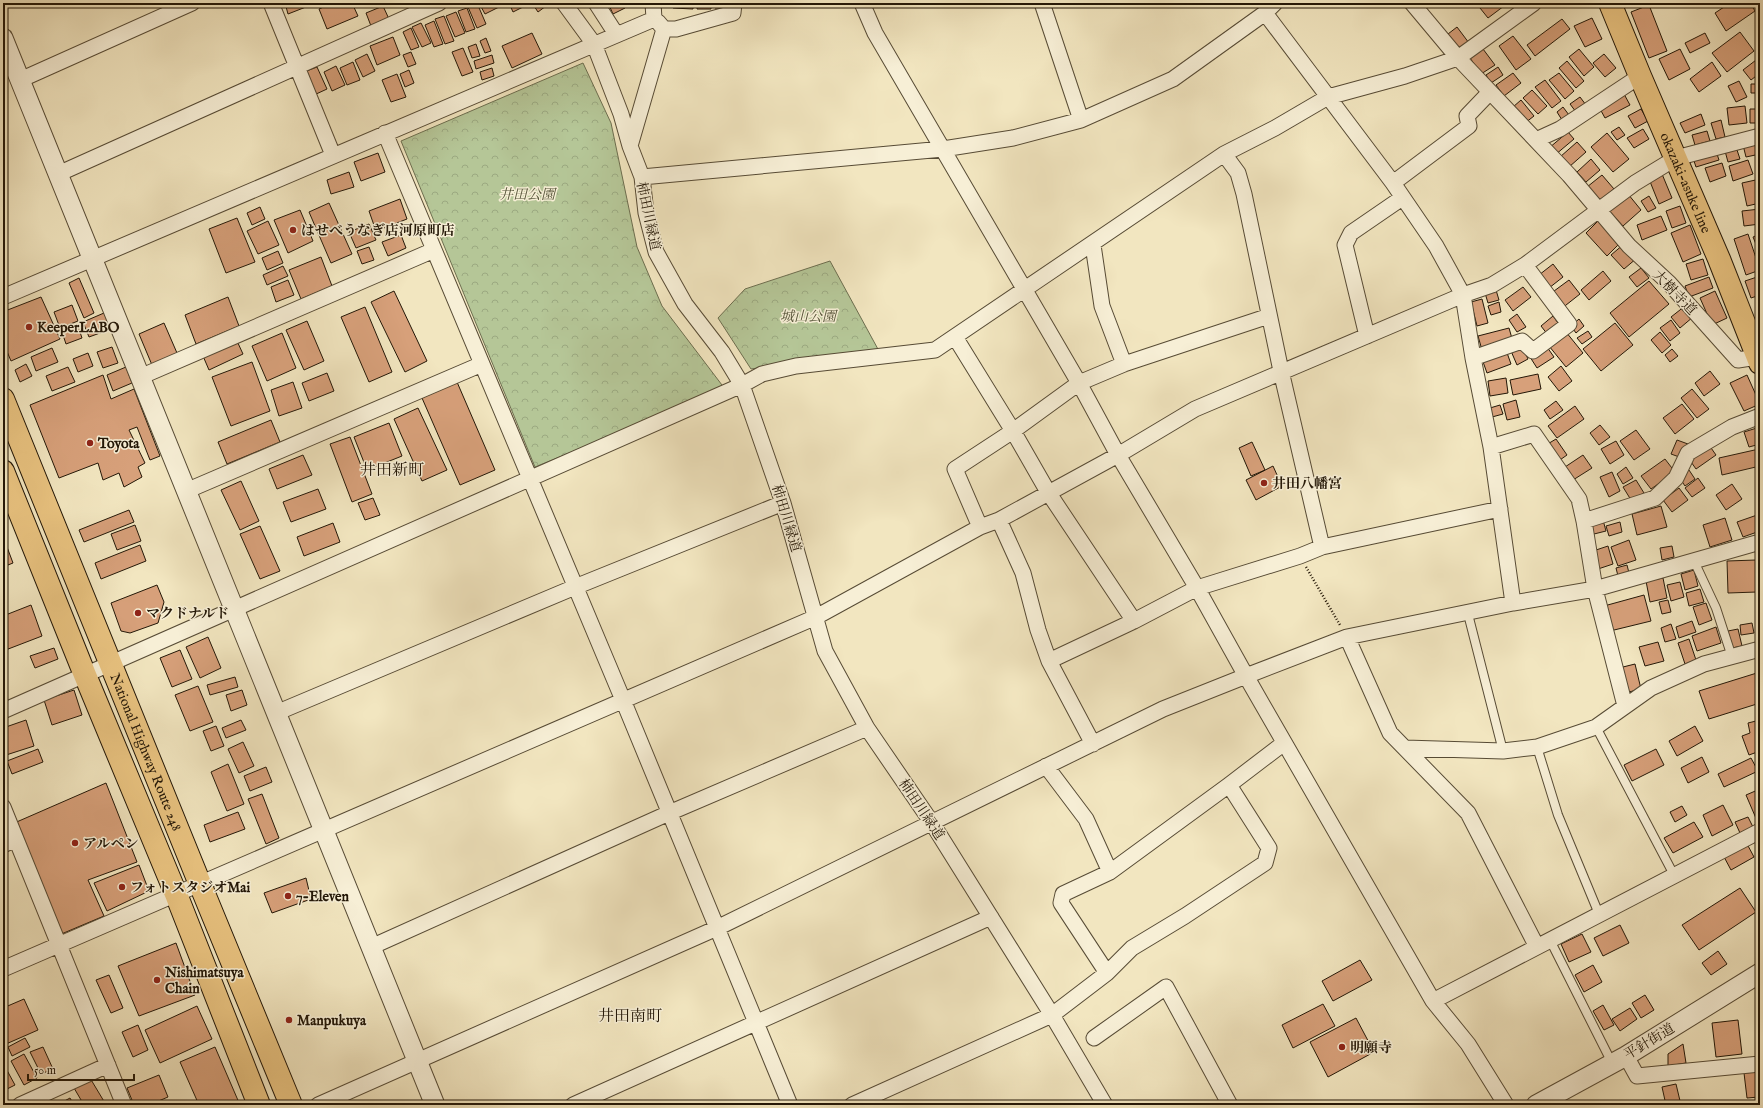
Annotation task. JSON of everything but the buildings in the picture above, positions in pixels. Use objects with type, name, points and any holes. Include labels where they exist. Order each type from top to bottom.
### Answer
[{"type":"main road","name":"okazaki-asuke line","points":[[1610,3],[1719,259],[1759,358]]},
{"type":"main road","name":"National Highway Route 248","points":[[3,400],[291,1105]]},
{"type":"main road","name":"National Highway Route 248","points":[[3,471],[85,675],[176,894],[258,1105]]},
{"type":"street","points":[[20,80],[192,3]]},
{"type":"street","points":[[271,3],[333,155]]},
{"type":"street","points":[[58,174],[438,3]]},
{"type":"street","name":"柿田川緑道","points":[[564,3],[594,44],[621,114],[630,146],[642,177],[646,214],[656,252],[685,304],[722,352],[742,385],[783,503],[825,651],[867,728],[932,823],[1052,1015],[1105,1105]]},
{"type":"street","points":[[596,3],[616,34]]},
{"type":"street","points":[[630,146],[659,24],[654,3]]},
{"type":"street","points":[[3,297],[616,34],[659,24],[676,29],[733,13],[734,3]]},
{"type":"street","points":[[862,3],[875,33],[1079,383],[1118,455],[1197,588],[1284,743],[1433,1001],[1468,1044],[1506,1105]]},
{"type":"street","points":[[1042,3],[1081,120]]},
{"type":"street","points":[[1412,3],[1458,58],[1536,140],[1599,210]]},
{"type":"street","points":[[3,711],[742,385],[762,374],[796,366],[936,350],[1093,245],[1149,204],[1224,154],[1275,128],[1328,98],[1405,76],[1458,58],[1534,3]]},
{"type":"street","points":[[642,177],[943,149],[1014,138],[1081,120],[1173,79],[1270,8],[1328,98],[1393,183],[1436,246],[1463,294],[1473,358],[1491,447],[1513,603]]},
{"type":"street","points":[[3,38],[435,1105]]},
{"type":"street","points":[[1536,140],[1560,129],[1640,76]]},
{"type":"street","points":[[1393,183],[1469,126],[1467,116],[1490,92]]},
{"type":"street","points":[[385,133],[576,587],[790,1105]]},
{"type":"street","points":[[3,969],[816,617],[980,527],[999,520],[1118,455],[1196,409],[1281,371],[1367,336],[1463,294],[1492,285],[1525,265],[1635,183],[1676,158],[1760,136]]},
{"type":"street","points":[[1224,154],[1238,173],[1244,194],[1281,371],[1322,547]]},
{"type":"street","points":[[1367,336],[1345,245],[1351,233],[1402,198]]},
{"type":"street","name":"大樹寺道","points":[[1599,210],[1629,246],[1669,283],[1738,360],[1759,358]]},
{"type":"street","points":[[1093,245],[1102,306],[1124,364]]},
{"type":"street","points":[[140,377],[434,250]]},
{"type":"street","points":[[1473,358],[1522,341],[1533,351],[1569,324],[1525,265]]},
{"type":"street","points":[[980,527],[955,469],[1013,431],[1079,383],[1124,364],[1269,316]]},
{"type":"street","points":[[955,337],[1013,431],[1048,492],[1134,621]]},
{"type":"street","points":[[186,491],[482,364]]},
{"type":"street","points":[[1584,521],[1656,498],[1676,478],[1688,453],[1732,427],[1760,416]]},
{"type":"street","points":[[1491,447],[1534,434],[1579,499],[1595,588],[1625,706]]},
{"type":"street","points":[[276,714],[576,587],[783,503]]},
{"type":"street","points":[[1049,661],[1134,621],[1197,588],[1300,556],[1322,547],[1500,509]]},
{"type":"street","points":[[999,520],[1023,573],[1038,630],[1049,661],[1093,744]]},
{"type":"street","points":[[318,1105],[416,1060],[717,928],[1163,709],[1246,676],[1347,638],[1468,614],[1513,603],[1595,588],[1760,542]]},
{"type":"street","points":[[1347,638],[1390,733],[1468,813],[1543,944]]},
{"type":"street","points":[[1405,748],[1503,751],[1537,747],[1596,727],[1651,688],[1704,664],[1732,658],[1760,649]]},
{"type":"street","points":[[370,947],[669,813],[867,728]]},
{"type":"street","points":[[1106,973],[1061,903],[1063,894],[1110,872],[1284,743]]},
{"type":"street","points":[[1046,766],[1086,819],[1110,872]]},
{"type":"street","points":[[852,1105],[1052,1015],[1106,973],[1132,948],[1185,916],[1265,863],[1269,848],[1229,785]]},
{"type":"street","points":[[3,807],[9,842],[59,945],[124,1105]]},
{"type":"street","points":[[1433,1001],[1760,831]]},
{"type":"street","points":[[573,1105],[991,917]]},
{"type":"street","name":"平針街道","points":[[1536,1105],[1619,1060],[1760,973]]},
{"type":"street","points":[[1094,1038],[1166,987],[1230,1105]]},
{"type":"street","points":[[1619,1060],[1637,1076],[1760,1064]]},
{"type":"street","points":[[20,1105],[108,1065]]},
{"type":"lane","points":[[1694,561],[1716,608],[1732,658]]},
{"type":"lane","points":[[1468,614],[1503,751]]},
{"type":"lane","points":[[1596,727],[1674,876]]},
{"type":"lane","points":[[1537,747],[1558,815],[1599,914]]},
{"type":"lane","points":[[1543,944],[1619,1060]]},
{"type":"path","points":[[1300,556],[1347,638]]},
{"type":"green space","name":"井田公園","points":[[583,63],[611,123],[637,247],[662,306],[725,389],[535,467],[401,141]]},
{"type":"green space","name":"城山公園","points":[[830,261],[879,351],[751,369],[718,318],[745,289]]},
{"type":"place","name":"はせべうなぎ店河原町店","points":[[293,230]]},
{"type":"place","name":"KeeperLABO","points":[[29,327]]},
{"type":"place","name":"Toyota","points":[[90,443]]},
{"type":"place","name":"井田八幡宮","points":[[1264,483]]},
{"type":"place","name":"マクドナルド","points":[[138,613]]},
{"type":"place","name":"アルペン","points":[[75,843]]},
{"type":"place","name":"フォトスタジオMai","points":[[122,887]]},
{"type":"place","name":"7-Eleven","points":[[288,896]]},
{"type":"place","name":"Nishimatsuya Chain","points":[[157,980]]},
{"type":"place","name":"Manpukuya","points":[[289,1020]]},
{"type":"place","name":"明願寺","points":[[1342,1047]]},
{"type":"district","name":"井田新町","points":[[392,469]]},
{"type":"district","name":"井田南町","points":[[630,1015]]}]
